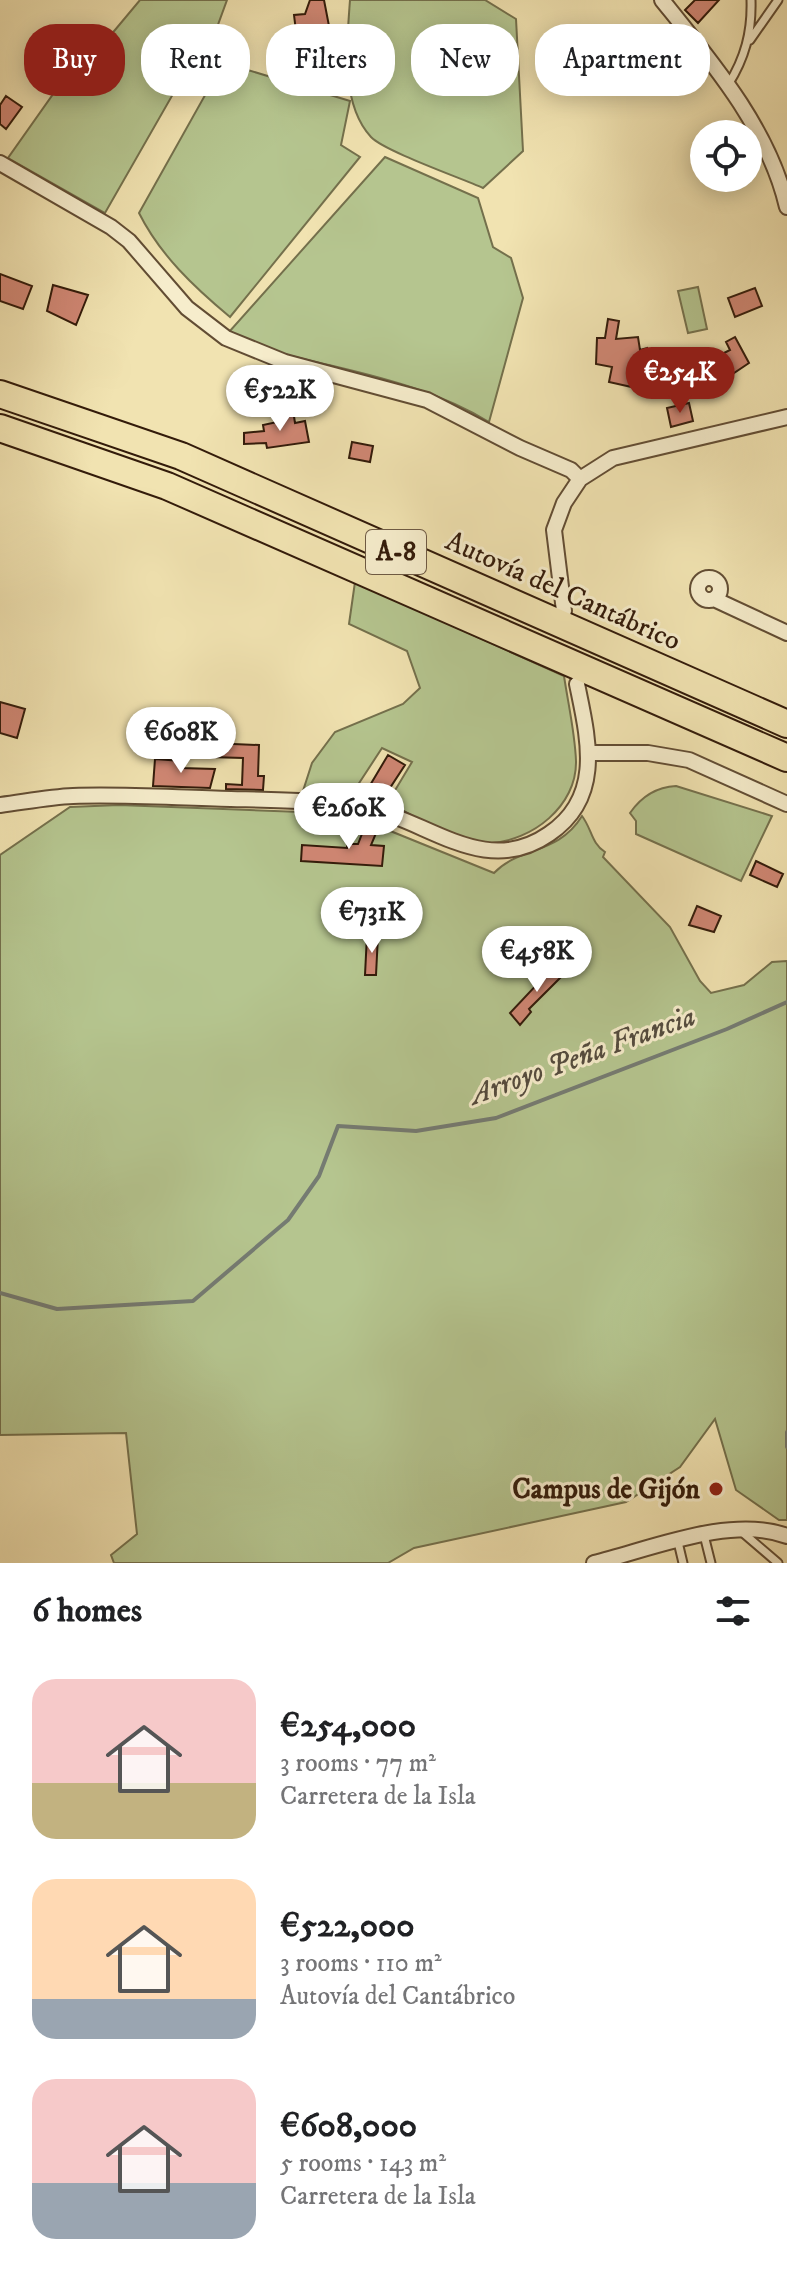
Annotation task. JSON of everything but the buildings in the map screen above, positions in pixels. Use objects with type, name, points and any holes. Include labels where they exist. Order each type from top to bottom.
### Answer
[{"type":"highway","name":"Autovía del Cantábrico","points":[[0,394],[181,456],[787,724]]},
{"type":"highway","name":"A-8","points":[[0,428],[167,486],[787,758]]},
{"type":"highway","points":[[709,691],[787,717]]},
{"type":"street","points":[[662,0],[727,87],[773,161],[787,207]]},
{"type":"street","points":[[0,163],[111,227],[129,241],[187,308],[226,338],[285,362],[427,400],[520,448],[571,470],[580,479]]},
{"type":"street","points":[[564,611],[554,530],[564,503],[580,479],[613,458],[787,417]]},
{"type":"street","points":[[714,599],[787,633]]},
{"type":"street","points":[[0,805],[82,796],[279,801],[340,806],[389,815],[441,839],[488,850],[521,847],[549,835],[568,817],[586,783],[591,753],[577,684]]},
{"type":"street","points":[[591,753],[648,753],[689,760],[787,804]]},
{"type":"street","points":[[602,1562],[737,1528],[765,1528],[787,1536]]},
{"type":"lane","points":[[747,45],[751,0]]},
{"type":"lane","points":[[727,87],[747,45],[778,0]]},
{"type":"lane","points":[[737,1528],[775,1562]]},
{"type":"lane","points":[[704,1535],[711,1563]]},
{"type":"lane","points":[[678,1542],[683,1563]]},
{"type":"green space","points":[[140,0],[227,0],[218,24],[141,24],[141,96],[172,96],[105,213],[8,158],[52,96],[125,96],[125,24],[120,24]]},
{"type":"green space","points":[[350,0],[485,0],[516,19],[516,24],[411,24],[411,96],[519,96],[519,76],[523,151],[483,188],[379,143],[361,123],[351,96],[395,96],[395,24],[349,24]]},
{"type":"green space","points":[[250,71],[266,76],[266,96],[334,96],[350,101],[341,145],[360,157],[230,317],[179,270],[157,243],[139,213],[205,96],[250,96]]},
{"type":"green space","points":[[385,157],[478,198],[493,247],[511,258],[523,298],[489,422],[414,388],[280,353],[229,332]]},
{"type":"green space","points":[[698,287],[707,329],[688,333],[678,291]]},
{"type":"green space","points":[[355,582],[564,676],[576,761],[569,793],[549,818],[536,828],[506,841],[477,842],[450,835],[388,802],[412,762],[382,748],[350,797],[302,794],[312,763],[335,732],[403,704],[420,688],[407,651],[349,624]]},
{"type":"green space","points":[[676,786],[772,816],[741,881],[636,834],[636,821],[630,813],[634,807],[656,791]]},
{"type":"green space","points":[[119,805],[328,813],[370,818],[383,828],[494,873],[515,858],[562,838],[582,816],[597,844],[605,852],[603,857],[670,927],[700,981],[711,993],[744,985],[772,962],[787,961],[787,1520],[779,1520],[736,1490],[715,1419],[680,1467],[626,1502],[414,1548],[388,1563],[114,1563],[111,1555],[137,1534],[126,1433],[0,1435],[0,855],[70,807]]},
{"type":"waterway","name":"Arroyo Peña Francia","points":[[0,1293],[57,1309],[193,1301],[288,1220],[319,1176],[338,1126],[416,1131],[496,1118],[727,1029],[787,1002]]},
{"type":"waterway","name":"Arroyo Peña Francia","points":[[787,1432],[787,1447]]},
{"type":"place","name":"Campus de Gijón","points":[[716,1489]]}]
